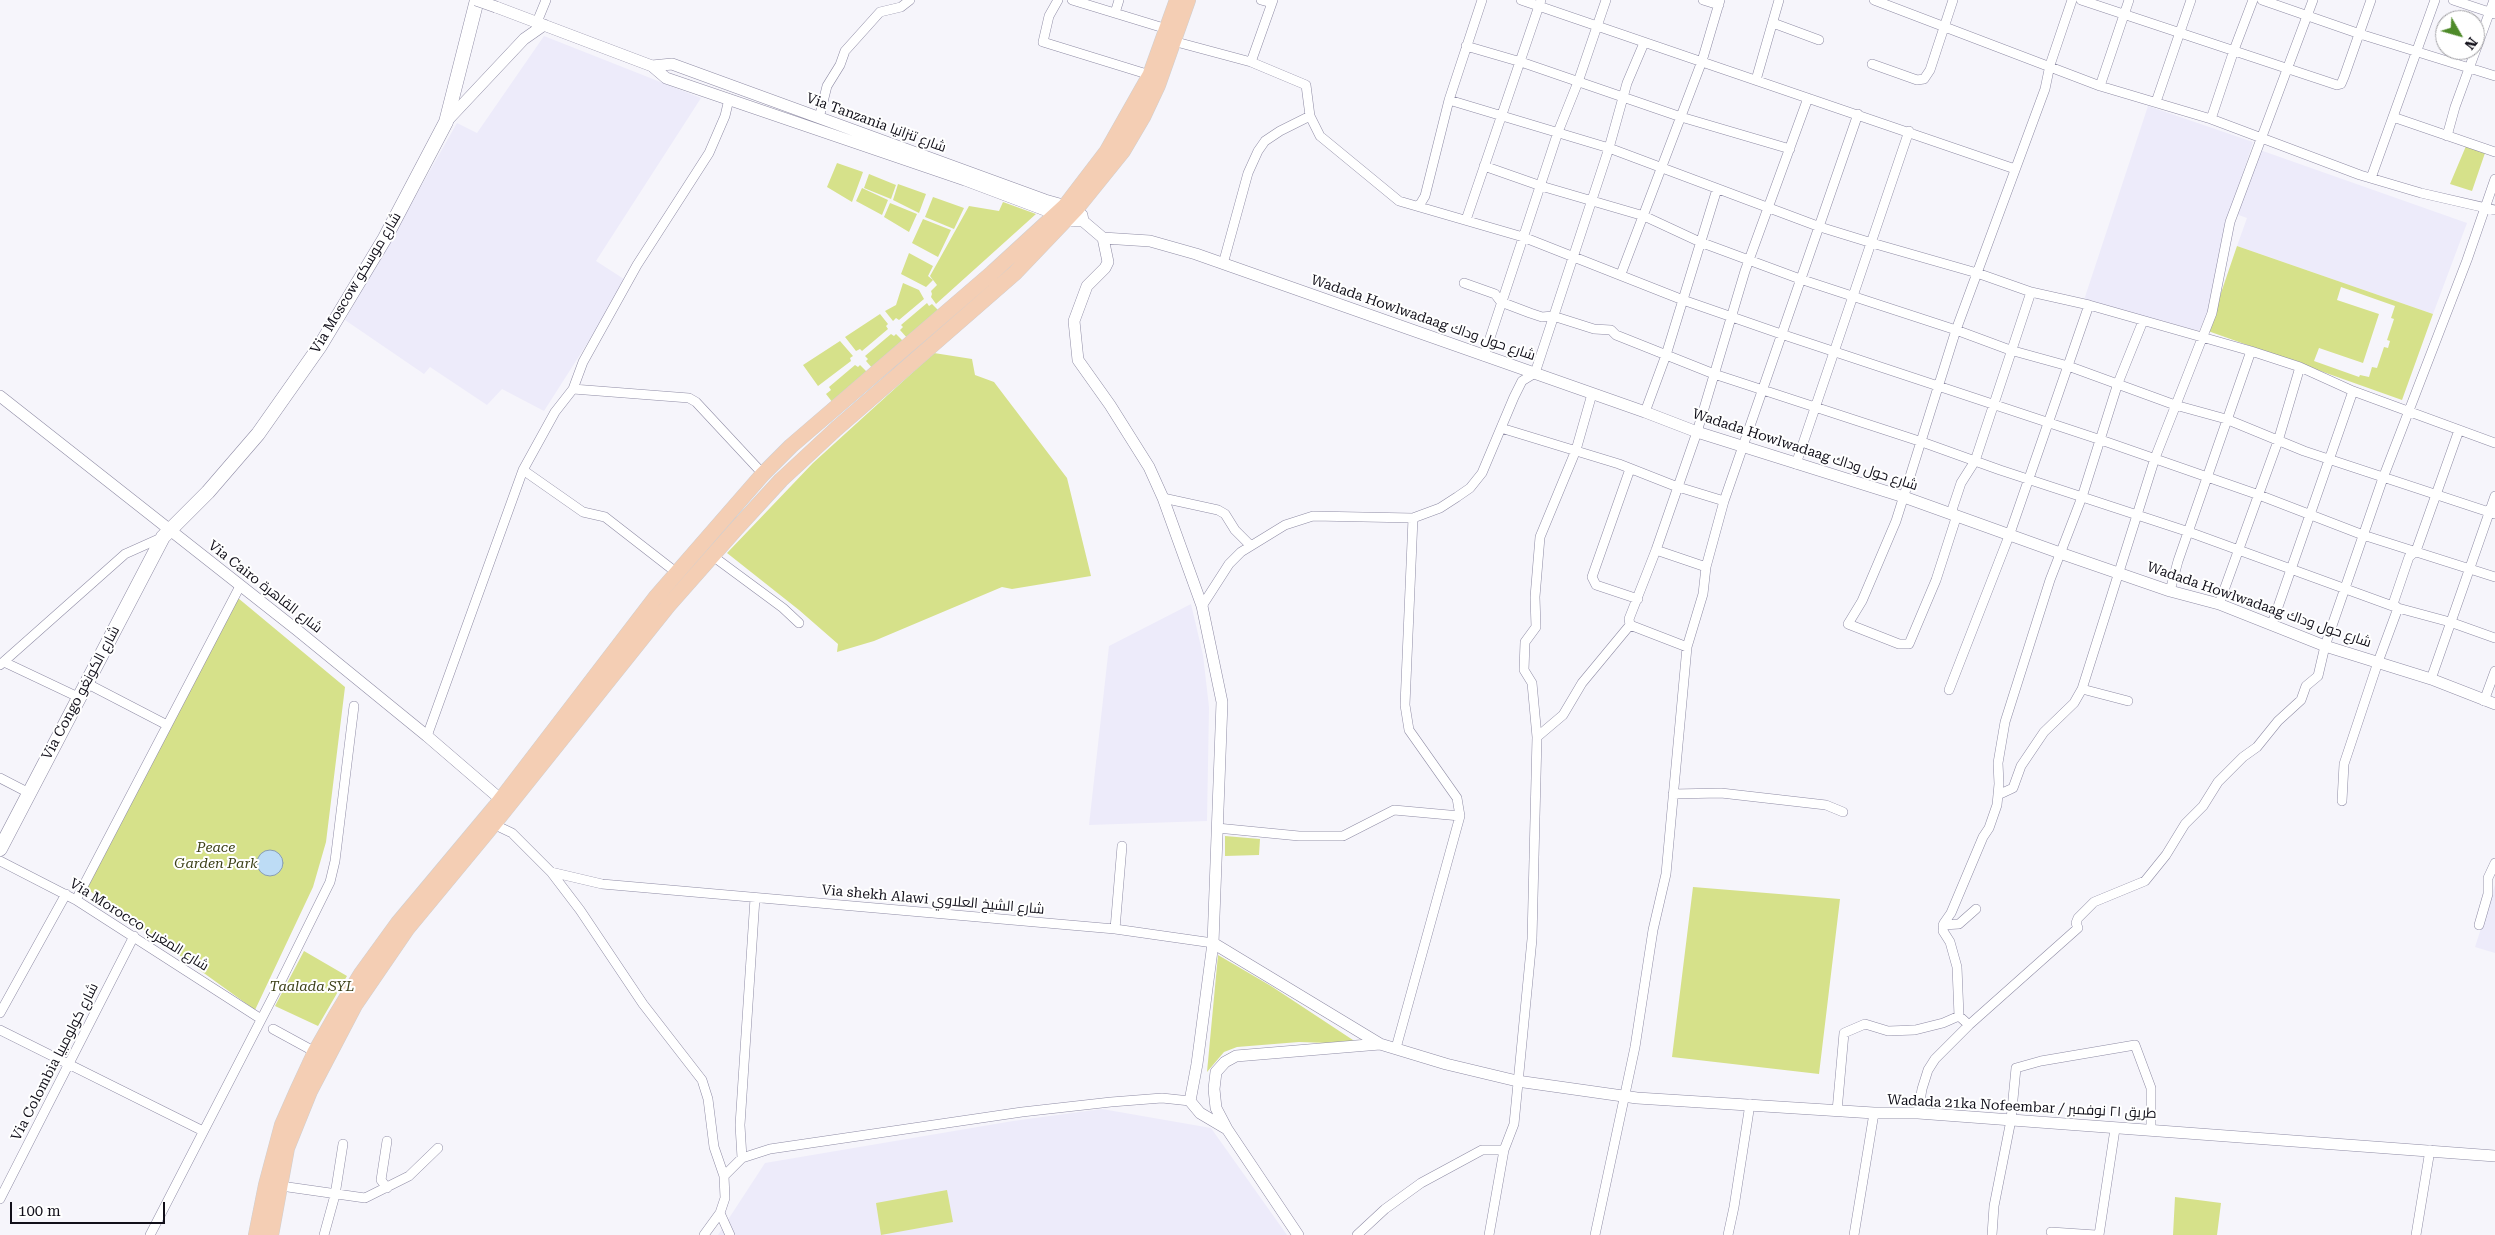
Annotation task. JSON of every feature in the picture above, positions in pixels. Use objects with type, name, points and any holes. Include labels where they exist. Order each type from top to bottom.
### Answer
[{"type":"highway","points":[[270,1235],[273,1186],[282,1125],[321,1055],[361,974],[403,926],[668,606],[714,557],[736,529],[781,480],[944,324],[1070,213],[1123,151],[1158,85],[1176,0]]},
{"type":"highway","points":[[1070,213],[1150,75],[1168,36],[1188,0]]},
{"type":"highway","points":[[502,806],[677,573],[762,474],[791,446],[944,324]]},
{"type":"highway","points":[[719,522],[736,529]]},
{"type":"highway","points":[[256,1235],[273,1186]]},
{"type":"main road","name":"Via Moscow شارع موسكو","points":[[167,534],[208,492],[258,434],[320,346],[385,238],[446,122],[476,0]]},
{"type":"main road","name":"Via Congo شارع الكونغو","points":[[0,849],[78,697],[167,534]]},
{"type":"street","name":"Via Tanzania شارع تنزانيا","points":[[476,0],[652,66],[666,78],[1070,213]]},
{"type":"street","points":[[446,122],[540,23],[546,0]]},
{"type":"street","points":[[819,118],[826,86],[840,65],[845,52],[880,12],[901,7],[910,0]]},
{"type":"street","points":[[1058,0],[1049,16],[1043,42],[1150,75]]},
{"type":"street","points":[[1072,0],[1115,13],[1168,36],[1251,62],[1306,85],[1310,116],[1320,136],[1399,200],[1523,237],[1683,300],[2155,458],[2363,535],[2495,577]]},
{"type":"street","points":[[1115,13],[1119,0]]},
{"type":"street","points":[[1251,62],[1272,1],[1261,0]]},
{"type":"street","points":[[1419,206],[1425,196],[1450,100],[1482,0]]},
{"type":"street","points":[[1521,0],[1540,2],[1597,27],[1909,131],[2015,169]]},
{"type":"street","points":[[1484,356],[1558,132],[1578,82],[1606,0]]},
{"type":"street","points":[[1621,274],[1702,61],[1720,3],[1703,0]]},
{"type":"street","points":[[1756,80],[1779,0]]},
{"type":"street","points":[[1874,0],[1892,3],[1944,27],[2050,65],[2100,86],[2211,119],[2260,139],[2371,178],[2495,210]]},
{"type":"street","points":[[1872,64],[1917,80],[1924,79],[1930,70],[1953,0]]},
{"type":"street","points":[[2031,292],[1974,461],[1962,483],[1952,510],[1956,518],[1936,580],[1909,644],[1899,644],[1848,624],[1862,601],[1881,561],[1904,497],[1956,330],[2045,89],[2050,65],[2072,0]]},
{"type":"street","points":[[2081,0],[2337,85],[2341,84],[2371,0]]},
{"type":"street","points":[[2100,86],[2129,0]]},
{"type":"street","points":[[2156,102],[2191,0]]},
{"type":"street","points":[[2211,119],[2234,50],[2254,0]]},
{"type":"street","points":[[2262,0],[2360,34],[2495,76]]},
{"type":"street","points":[[1998,795],[2014,788],[2021,766],[2044,732],[2074,702],[2082,689],[2155,458],[2201,335],[2212,313],[2230,222],[2313,0]]},
{"type":"street","points":[[2371,178],[2435,0]]},
{"type":"street","points":[[2453,0],[2493,13]]},
{"type":"street","points":[[2447,136],[2469,68],[2493,13],[2494,0]]},
{"type":"street","points":[[1466,220],[1521,62],[1523,47],[1540,2]]},
{"type":"street","points":[[1772,23],[1819,40]]},
{"type":"street","points":[[1202,606],[1228,564],[1250,545],[1285,525],[1313,516],[1412,518],[1440,508],[1470,488],[1482,473],[1522,381],[1535,373],[1609,148],[1625,96],[1627,83],[1644,43]]},
{"type":"street","points":[[1466,46],[1625,96],[1681,117],[1790,149]]},
{"type":"street","name":"Via Tanzania شارع تنزانيا","points":[[652,66],[672,64],[1070,213],[1102,238]]},
{"type":"street","points":[[1537,737],[1563,715],[1582,683],[1630,625],[1629,619],[1678,487],[1750,260],[1808,98]]},
{"type":"street","points":[[427,736],[523,470],[555,412],[573,389],[583,362],[637,265],[709,153],[725,116],[729,99]]},
{"type":"street","points":[[1450,100],[1502,114],[1609,148],[1820,227],[1977,273],[2031,292],[2089,305],[2144,322],[2201,335],[2251,350],[2300,367],[2354,391],[2495,443]]},
{"type":"street","points":[[788,120],[793,108]]},
{"type":"street","points":[[1595,1235],[1635,1047],[1653,930],[1666,874],[1687,647],[1703,594],[1706,567],[1724,501],[1858,114]]},
{"type":"street","points":[[1223,264],[1248,173],[1258,151],[1265,141],[1310,116]]},
{"type":"street","points":[[2393,117],[2495,152]]},
{"type":"street","points":[[1796,464],[1836,351],[1909,131]]},
{"type":"street","points":[[1484,166],[1541,186],[1644,216],[1700,242],[1800,279],[1956,330],[2010,350],[2068,366],[2175,405],[2226,418],[2278,441],[2328,459],[2492,513]]},
{"type":"street","points":[[1918,1113],[1918,1101],[1928,1070],[1939,1055],[1968,1026],[2078,928],[2076,923],[2078,918],[2094,902],[2145,881],[2166,855],[2185,824],[2203,806],[2218,782],[2243,757],[2257,748],[2278,721],[2301,700],[2306,686],[2318,676],[2325,646],[2383,478],[2495,179]]},
{"type":"street","points":[[1645,412],[1666,355],[1717,188]]},
{"type":"street","points":[[1102,238],[1108,262],[1105,268],[1087,286],[1074,321],[1078,360],[1110,405],[1144,459],[1163,498],[1202,606],[1222,702],[1213,943],[1197,1064],[1190,1101]]},
{"type":"street","name":"Wadada Howlwadaag شارع حول وداك","points":[[1102,238],[1150,241],[1223,264],[1645,412],[1696,432],[1904,497],[1956,518],[2170,591],[2219,604],[2325,646],[2431,679],[2490,703]]},
{"type":"street","points":[[1464,283],[1495,294],[1502,302],[1542,317],[1553,316],[1594,329],[1611,330],[1616,335],[1714,374],[2189,532],[2345,587],[2398,608],[2450,622],[2495,638]]},
{"type":"street","points":[[1949,690],[2010,536],[2089,305]]},
{"type":"street","points":[[1968,1026],[1959,1016],[1957,967],[1950,942],[1943,930],[1943,925],[1982,837],[1989,828],[1998,795],[1998,763],[2005,722],[2060,553],[2082,497],[2101,440],[2118,383],[2144,322]]},
{"type":"street","points":[[2170,591],[2226,418],[2251,350]]},
{"type":"street","points":[[2219,604],[2278,441],[2300,367]]},
{"type":"street","points":[[573,389],[689,398],[696,402],[762,474]]},
{"type":"street","points":[[2272,624],[2328,459],[2354,391]]},
{"type":"street","points":[[1489,1235],[1504,1150],[1514,1124],[1532,938],[1537,737],[1532,684],[1524,670],[1525,642],[1536,627],[1535,588],[1540,537],[1576,450],[1592,394]]},
{"type":"street","name":"Via Cairo شارع القاهرة","points":[[0,396],[167,534],[240,586],[427,736],[502,806],[512,833]]},
{"type":"street","points":[[1502,428],[1576,450],[1678,487],[1724,501]]},
{"type":"street","points":[[2398,608],[2393,604],[2409,557],[2416,551],[2459,430]]},
{"type":"street","points":[[1630,468],[1592,577],[1596,585],[1638,599]]},
{"type":"street","points":[[523,470],[583,512],[605,517],[677,573]]},
{"type":"street","points":[[2431,679],[2450,622],[2492,513],[2495,496]]},
{"type":"street","points":[[1163,498],[1218,510],[1225,514],[1235,530],[1250,545]]},
{"type":"street","points":[[1396,1048],[1460,816],[1457,798],[1409,730],[1405,705],[1412,518]]},
{"type":"street","points":[[78,697],[2,663],[125,554],[167,534]]},
{"type":"street","points":[[1656,550],[1706,567]]},
{"type":"street","points":[[714,557],[799,622]]},
{"type":"street","points":[[76,900],[240,586]]},
{"type":"street","points":[[2342,801],[2344,764],[2398,608]]},
{"type":"street","points":[[1630,625],[1687,647]]},
{"type":"street","points":[[2490,703],[2495,671]]},
{"type":"street","points":[[86,683],[167,725]]},
{"type":"street","points":[[2082,689],[2128,701]]},
{"type":"street","points":[[150,1235],[330,882],[354,706]]},
{"type":"street","points":[[0,778],[29,793]]},
{"type":"street","points":[[1673,794],[1721,793],[1818,804],[1834,807],[1843,812]]},
{"type":"street","points":[[1217,828],[1299,836],[1343,836],[1394,810],[1460,816]]},
{"type":"street","name":"Via Cairo شارع القاهرة","points":[[489,822],[512,833],[551,872],[580,910],[643,1004],[702,1080],[708,1099],[714,1146],[724,1176],[725,1198],[720,1212]]},
{"type":"street","points":[[1115,929],[1122,846]]},
{"type":"street","name":"Via Morocco شارع المغرب","points":[[0,861],[76,900],[261,1019]]},
{"type":"street","points":[[2478,925],[2488,894],[2488,878],[2495,863]]},
{"type":"street","name":"Via shekh Alawi شارع الشيخ العلاوي","points":[[551,872],[602,884],[1115,929],[1213,943]]},
{"type":"street","points":[[0,1013],[66,894]]},
{"type":"street","points":[[742,1158],[740,1116],[754,898]]},
{"type":"street","points":[[1943,925],[1959,924],[1976,909]]},
{"type":"street","name":"Via Colombia شارع كولومبيا","points":[[0,1199],[134,936]]},
{"type":"street","points":[[1213,943],[1380,1044]]},
{"type":"street","points":[[1837,1111],[1844,1033],[1865,1024],[1888,1031],[1915,1030],[1943,1023],[1959,1016]]},
{"type":"street","points":[[273,1029],[321,1055]]},
{"type":"street","points":[[0,1030],[203,1131]]},
{"type":"street","points":[[1298,1235],[1227,1129],[1216,1108],[1214,1088],[1216,1072],[1225,1062],[1236,1056],[1380,1044]]},
{"type":"street","name":"Wadada 21ka Nofeembar / طريق ٢١ نوفمبر","points":[[1380,1044],[1446,1064],[1518,1081],[1624,1096],[1874,1114],[1918,1113],[2495,1156]]},
{"type":"street","points":[[1992,1235],[1994,1206],[2012,1120],[2016,1068],[2041,1061],[2136,1044],[2151,1088],[2152,1130]]},
{"type":"street","points":[[724,1176],[742,1158],[770,1149],[1022,1112],[1162,1098],[1190,1101],[1200,1113],[1227,1129]]},
{"type":"street","points":[[1728,1235],[1750,1104]]},
{"type":"street","points":[[1854,1235],[1874,1114]]},
{"type":"street","points":[[2051,1232],[2097,1235],[2115,1129]]},
{"type":"street","points":[[387,1141],[380,1180],[387,1188]]},
{"type":"street","points":[[324,1235],[335,1195],[343,1144]]},
{"type":"street","points":[[273,1186],[365,1198],[409,1176],[438,1148]]},
{"type":"street","points":[[1357,1235],[1385,1209],[1421,1182],[1482,1150],[1504,1150]]},
{"type":"street","points":[[2416,1235],[2430,1150]]},
{"type":"street","points":[[704,1235],[720,1212]]},
{"type":"street","points":[[720,1212],[730,1235]]},
{"type":"shaded area","points":[[544,36],[701,98],[596,261],[627,281],[544,411],[502,389],[487,405],[430,367],[424,374],[345,320],[457,123],[477,133]]},
{"type":"shaded area","points":[[2148,106],[2253,142],[2226,226],[2208,312],[2199,331],[2084,300]]},
{"type":"shaded area","points":[[2260,150],[2467,223],[2433,314],[2237,246],[2247,218],[2236,214]]},
{"type":"shaded area","points":[[1191,604],[1203,655],[1209,707],[1207,821],[1089,825],[1109,646]]},
{"type":"shaded area","points":[[2495,885],[2495,953],[2475,947]]},
{"type":"shaded area","points":[[1102,1109],[1211,1128],[1287,1235],[718,1235],[765,1163],[1013,1121]]},
{"type":"green space","points":[[2466,146],[2485,153],[2472,191],[2450,184]]},
{"type":"green space","points":[[837,163],[863,172],[852,202],[827,187]]},
{"type":"green space","points":[[869,174],[896,185],[891,199],[864,188]]},
{"type":"green space","points":[[898,184],[926,194],[919,213],[893,200]]},
{"type":"green space","points":[[862,188],[888,200],[882,215],[856,201]]},
{"type":"green space","points":[[933,197],[964,208],[954,229],[925,217]]},
{"type":"green space","points":[[1003,202],[1036,214],[936,304],[931,297],[931,291],[937,285],[930,276],[969,206],[999,211]]},
{"type":"green space","points":[[890,203],[917,214],[909,232],[884,217]]},
{"type":"green space","points":[[923,219],[951,230],[938,257],[912,243]]},
{"type":"green space","points":[[2237,246],[2433,314],[2402,400],[2208,331]],"holes":[[[2341,287],[2395,306],[2391,318],[2394,319],[2387,340],[2390,341],[2388,348],[2384,347],[2377,368],[2372,367],[2369,377],[2360,375],[2359,377],[2314,361],[2319,348],[2363,363],[2379,314],[2337,300]]]},
{"type":"green space","points":[[909,253],[933,266],[928,276],[933,280],[926,287],[901,274]]},
{"type":"green space","points":[[903,283],[919,290],[924,299],[899,320],[896,318],[893,321],[885,311],[896,305]]},
{"type":"green space","points":[[927,303],[929,306],[932,304],[940,312],[908,339],[900,330],[903,327],[901,325]]},
{"type":"green space","points":[[880,314],[888,324],[886,326],[888,329],[862,351],[860,349],[856,351],[845,337]]},
{"type":"green space","points":[[891,334],[894,336],[896,334],[904,342],[873,369],[866,361],[868,359],[865,356]]},
{"type":"green space","points":[[840,341],[853,356],[850,358],[851,361],[818,386],[803,365]]},
{"type":"green space","points":[[934,353],[972,359],[975,375],[994,382],[1067,478],[1091,576],[1012,589],[1002,587],[874,641],[837,652],[838,644],[799,610],[727,553],[813,463]]},
{"type":"green space","points":[[855,365],[858,367],[860,365],[868,373],[833,403],[826,394],[831,390],[829,387]]},
{"type":"green space","name":"Peace Garden Park","points":[[238,598],[345,687],[326,842],[313,887],[255,1010],[86,888]]},
{"type":"green space","points":[[1225,836],[1260,839],[1259,855],[1225,856]]},
{"type":"green space","points":[[1693,887],[1840,899],[1819,1074],[1672,1057]]},
{"type":"green space","name":"Taalada SYL","points":[[304,951],[347,976],[318,1026],[275,1006]]},
{"type":"green space","points":[[1218,955],[1271,986],[1359,1044],[1299,1042],[1237,1047],[1224,1052],[1207,1072]]},
{"type":"green space","points":[[947,1190],[953,1222],[881,1235],[876,1203]]},
{"type":"green space","points":[[2175,1197],[2221,1203],[2217,1235],[2173,1235]]},
{"type":"water","points":[[270,850],[279,854],[283,863],[279,872],[270,876],[261,872],[257,863],[261,854]]}]
